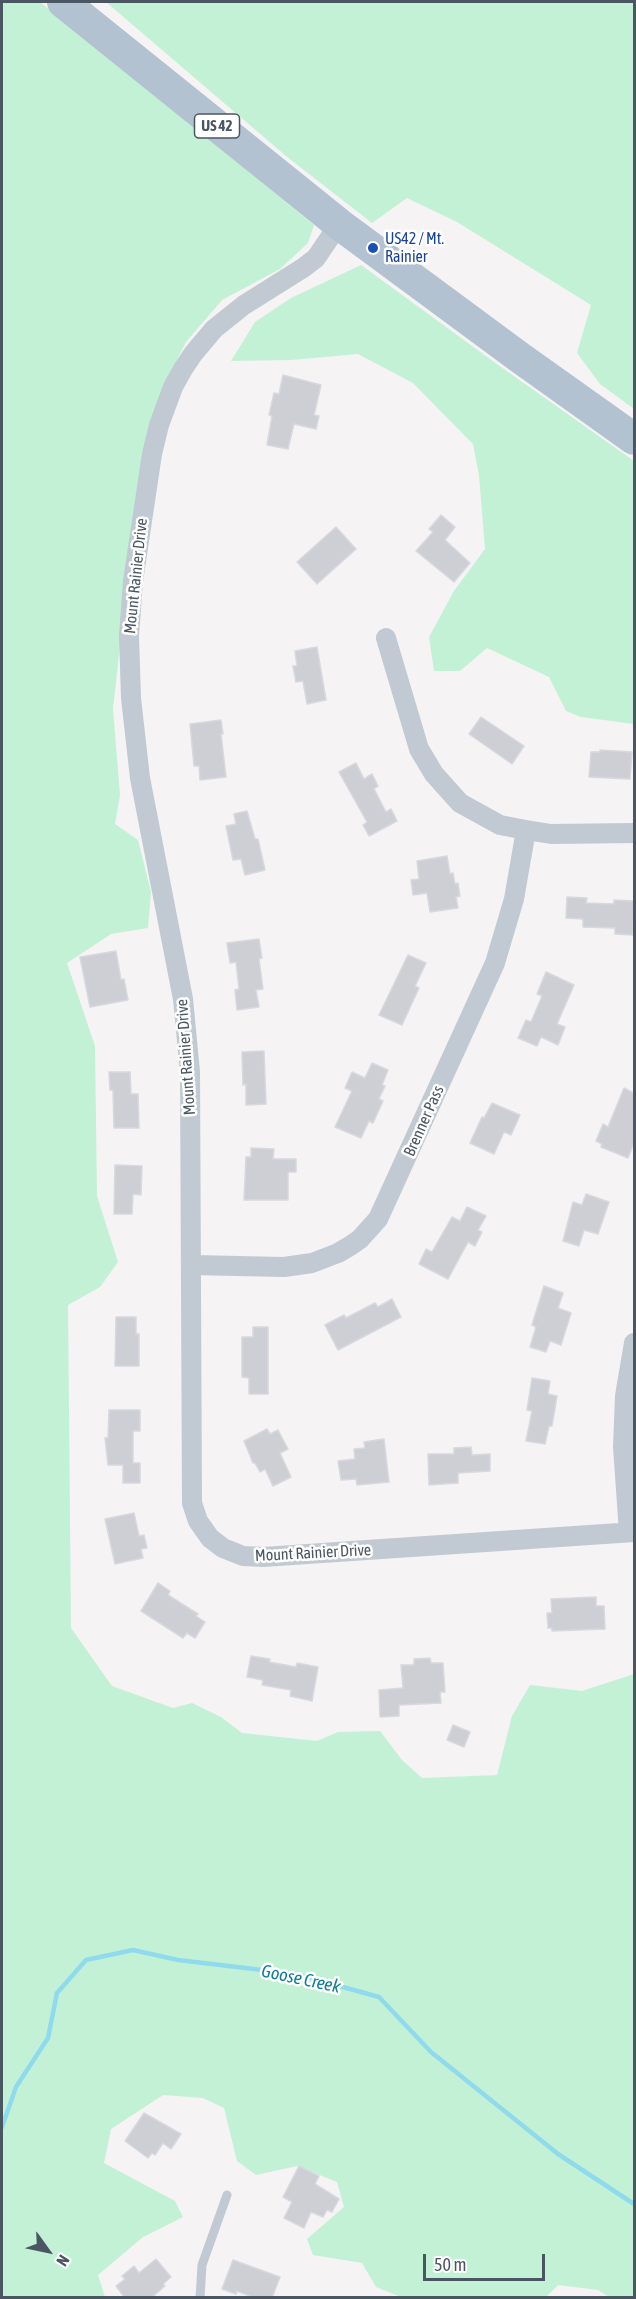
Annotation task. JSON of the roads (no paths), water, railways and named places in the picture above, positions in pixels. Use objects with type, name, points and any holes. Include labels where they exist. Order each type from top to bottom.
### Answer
[{"type":"main road","name":"US 42","points":[[63,2],[339,224],[634,439]]},
{"type":"street","name":"Mount Rainier Drive","points":[[339,224],[316,258],[244,305],[222,323],[204,340],[183,369],[173,387],[159,425],[139,541],[129,636],[131,698],[140,778],[183,999],[190,1072],[192,1503],[198,1521],[210,1538],[224,1548],[243,1556],[263,1557],[632,1532]]},
{"type":"street","points":[[386,638],[419,749],[434,774],[460,803],[500,825],[526,830],[551,834],[634,833]]},
{"type":"street","name":"Brenner Pass","points":[[192,1265],[284,1266],[312,1263],[350,1246],[378,1220],[495,963],[514,898],[526,830]]},
{"type":"street","points":[[632,1532],[623,1447],[626,1396],[634,1343]]},
{"type":"lane","points":[[200,2298],[202,2265],[227,2195]]},
{"type":"waterway","name":"Goose Creek","points":[[2,2127],[16,2087],[48,2038],[57,1993],[86,1960],[133,1950],[178,1960],[296,1974],[379,1997],[431,2052],[558,2154],[634,2204]]},
{"type":"place","name":"US42 / Mt. Rainier","points":[[373,248]]}]
